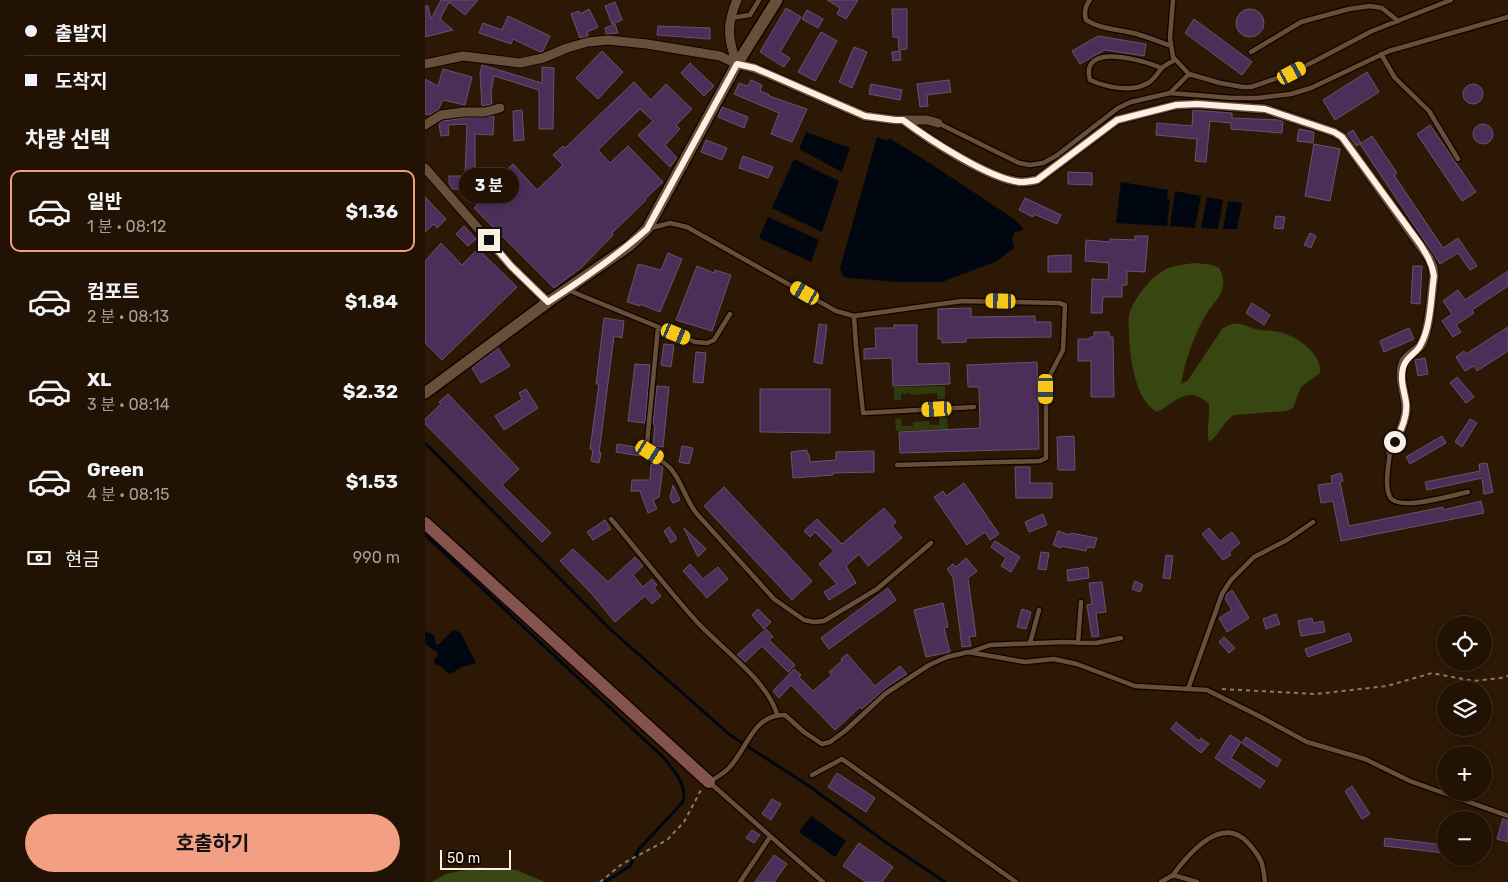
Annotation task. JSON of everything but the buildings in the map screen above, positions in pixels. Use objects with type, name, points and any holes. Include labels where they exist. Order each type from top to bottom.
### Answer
[{"type":"main road","points":[[425,523],[709,782]]},
{"type":"street","points":[[737,0],[731,18],[729,43],[737,64]]},
{"type":"street","points":[[425,393],[548,302],[629,246],[647,229],[737,64],[777,0]]},
{"type":"street","points":[[425,64],[463,56],[520,63],[543,58],[588,42],[608,40],[647,44],[720,56],[737,64],[755,68],[865,116],[895,120],[927,120],[938,123]]},
{"type":"street","points":[[903,120],[923,136],[970,162],[1004,179],[1022,182],[1037,180],[1117,120],[1176,105],[1197,104],[1265,109],[1334,132],[1342,137],[1420,244],[1433,267],[1434,276],[1425,336],[1421,346],[1404,361],[1401,374],[1402,390],[1406,402],[1405,413],[1402,428],[1390,450]]},
{"type":"street","points":[[425,125],[441,115],[485,112],[500,108]]},
{"type":"street","points":[[425,168],[511,266],[548,302]]},
{"type":"lane","points":[[731,18],[750,15],[759,0]]},
{"type":"lane","points":[[1090,0],[1086,7],[1085,15],[1086,20],[1091,24],[1136,33],[1171,46]]},
{"type":"lane","points":[[1173,0],[1170,38],[1175,60],[1189,74],[1220,83],[1251,87],[1292,73],[1372,32],[1451,0]]},
{"type":"lane","points":[[1251,52],[1301,22],[1349,9],[1370,6],[1381,8],[1398,21]]},
{"type":"lane","points":[[938,123],[1019,163],[1030,165],[1043,163],[1118,108],[1131,102],[1170,93],[1232,98],[1258,98],[1291,94],[1311,88],[1381,54],[1508,16]]},
{"type":"lane","points":[[1381,54],[1395,78],[1429,111],[1458,159]]},
{"type":"lane","points":[[1161,68],[1136,59],[1106,57],[1096,60],[1091,65],[1089,73],[1090,80],[1098,83],[1111,87],[1134,88],[1148,83],[1161,68],[1175,60]]},
{"type":"lane","points":[[1170,93],[1189,74]]},
{"type":"lane","points":[[647,229],[670,224],[687,227],[837,311],[855,316],[962,301],[1059,302],[1065,306],[1063,350],[1051,373],[1046,389],[1046,458],[1040,461],[897,465]]},
{"type":"lane","points":[[567,290],[695,342],[707,343],[714,340],[730,314]]},
{"type":"lane","points":[[855,316],[863,413],[974,407]]},
{"type":"lane","points":[[658,327],[647,444],[650,452],[672,470],[689,504],[774,599],[804,620],[813,622],[824,621],[877,589],[931,543]]},
{"type":"lane","points":[[1390,450],[1388,486],[1390,497],[1396,502],[1402,504],[1412,503],[1468,492]]},
{"type":"lane","points":[[611,519],[692,617],[757,681],[774,704],[777,714]]},
{"type":"lane","points":[[1188,689],[1222,594],[1231,580],[1254,557],[1287,540],[1313,522]]},
{"type":"lane","points":[[1078,642],[1081,602]]},
{"type":"lane","points":[[1030,643],[1039,610]]},
{"type":"lane","points":[[823,882],[709,782],[729,768],[758,724],[777,714],[785,715],[821,744],[830,742],[845,731],[885,694],[922,669],[947,657],[990,645],[1096,643],[1121,638]]},
{"type":"lane","points":[[968,652],[1025,662],[1054,659],[1077,664],[1135,686],[1207,690],[1307,742],[1365,759],[1410,781],[1508,816]]},
{"type":"lane","points":[[813,775],[842,759],[1016,882]]},
{"type":"lane","points":[[1161,882],[1173,875],[1187,856],[1202,843],[1216,834],[1229,832],[1247,841],[1257,853],[1264,866],[1265,882]]},
{"type":"lane","points":[[740,882],[770,837]]},
{"type":"lane","points":[[1173,875],[1197,882]]},
{"type":"path","points":[[1207,690],[1230,689],[1316,694],[1387,686],[1432,674],[1473,681],[1508,676]]},
{"type":"path","points":[[600,882],[622,864],[667,840],[684,822],[700,790],[709,782]]},
{"type":"green space","points":[[1196,263],[1219,268],[1223,284],[1221,293],[1202,321],[1194,339],[1181,384],[1187,381],[1222,329],[1237,323],[1259,330],[1276,331],[1293,337],[1313,352],[1320,366],[1320,373],[1301,387],[1293,408],[1286,411],[1234,415],[1209,442],[1209,404],[1195,395],[1188,395],[1157,412],[1143,398],[1135,378],[1130,344],[1130,312],[1146,286],[1155,276],[1166,269]]},
{"type":"green space","points":[[945,386],[945,399],[937,399],[937,393],[911,395],[910,393],[901,394],[901,400],[894,400],[894,387]]},
{"type":"green space","points":[[939,417],[947,417],[948,429],[896,431],[895,419],[901,418],[902,426],[913,426],[913,422],[929,421],[930,425],[939,425]]},
{"type":"green space","points":[[478,867],[516,870],[545,882],[431,882],[446,874]]},
{"type":"shaded area","points":[[806,132],[850,148],[842,172],[799,149]]},
{"type":"shaded area","points":[[877,137],[888,141],[889,138],[1014,219],[1023,228],[1022,231],[1015,232],[1012,238],[1014,248],[997,261],[942,282],[899,282],[843,276],[840,268]]},
{"type":"shaded area","points":[[794,159],[839,181],[822,232],[772,208]]},
{"type":"shaded area","points":[[1121,182],[1168,190],[1167,199],[1170,200],[1167,226],[1116,223]]},
{"type":"shaded area","points":[[1175,191],[1201,196],[1195,228],[1170,226]]},
{"type":"shaded area","points":[[1207,197],[1223,200],[1218,229],[1201,228]]},
{"type":"shaded area","points":[[1228,201],[1242,203],[1237,229],[1223,229]]},
{"type":"shaded area","points":[[768,217],[819,240],[811,262],[759,238]]},
{"type":"shaded area","points":[[453,630],[460,632],[476,663],[462,667],[450,674],[435,664],[434,659],[438,655],[437,652],[425,644],[425,631],[434,635],[436,644],[439,644]]},
{"type":"shaded area","points":[[811,816],[846,841],[835,857],[799,832]]},
{"type":"waterway","points":[[425,443],[610,629],[730,735],[809,786],[884,841],[945,882]]},
{"type":"waterway","points":[[425,535],[664,758],[679,779],[684,792],[682,803],[639,849],[630,866],[605,882]]},
{"type":"route","points":[[489,240],[511,266],[548,302],[629,246],[647,229],[737,64],[755,68],[865,116],[903,120],[923,136],[970,162],[1004,179],[1022,182],[1037,180],[1117,120],[1176,105],[1197,104],[1265,109],[1334,132],[1342,137],[1420,244],[1433,267],[1434,276],[1425,336],[1421,346],[1404,361],[1401,374],[1402,390],[1406,402],[1402,428],[1395,442]]}]
